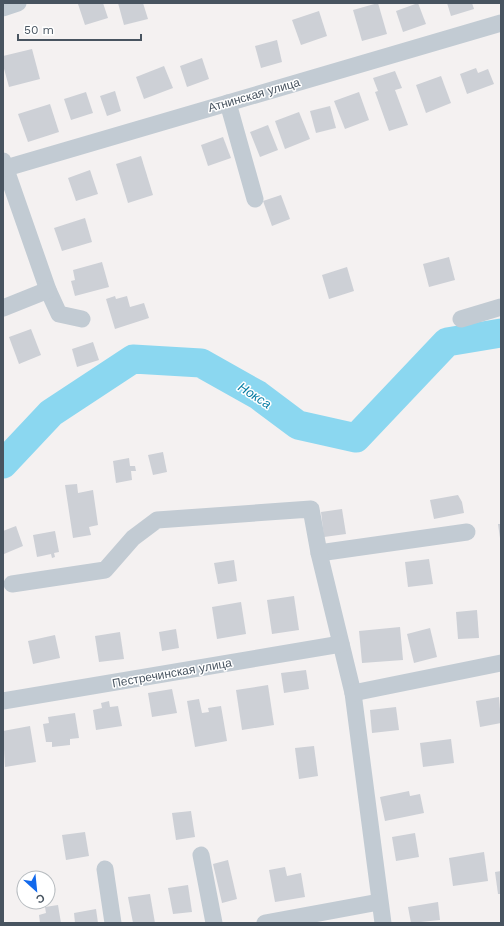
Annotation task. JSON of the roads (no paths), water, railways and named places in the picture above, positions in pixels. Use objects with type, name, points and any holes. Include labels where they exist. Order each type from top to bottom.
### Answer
[{"type":"street","points":[[3,8],[18,3]]},
{"type":"street","name":"Атнинская улица","points":[[5,164],[228,103],[501,23]]},
{"type":"street","points":[[228,103],[255,199]]},
{"type":"street","points":[[5,164],[48,290],[59,314],[82,319]]},
{"type":"street","points":[[3,308],[48,290]]},
{"type":"street","points":[[461,319],[501,307]]},
{"type":"street","points":[[12,584],[105,570],[133,538],[158,520],[311,509],[319,553],[353,693],[379,902],[383,923]]},
{"type":"street","points":[[319,553],[467,532]]},
{"type":"street","name":"Пестречинская улица","points":[[3,701],[341,644]]},
{"type":"street","points":[[353,693],[501,664]]},
{"type":"street","points":[[202,855],[214,923]]},
{"type":"street","points":[[105,869],[113,923]]},
{"type":"street","points":[[265,923],[379,902]]},
{"type":"waterway","name":"Нокса","points":[[3,464],[51,413],[133,359],[201,363],[258,395],[298,425],[356,438],[447,342],[501,333]]}]
